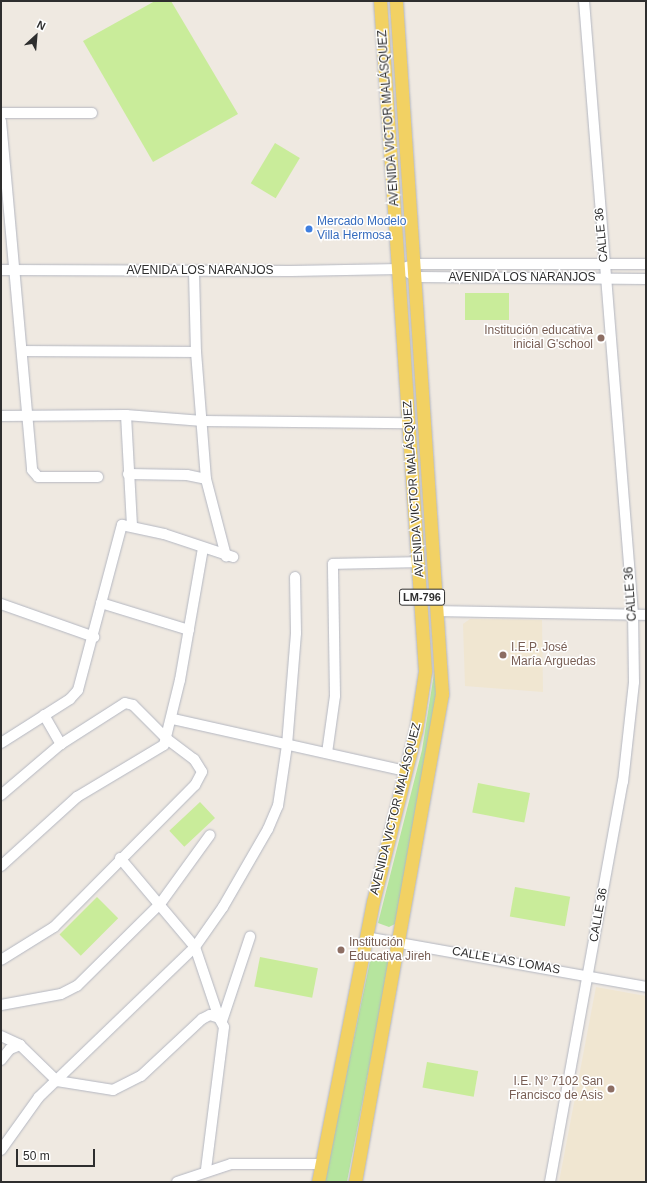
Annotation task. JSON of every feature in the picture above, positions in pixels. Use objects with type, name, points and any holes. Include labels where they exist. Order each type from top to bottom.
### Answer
[{"type":"main road","name":"AVENIDA VICTOR MALÁSQUEZ","points":[[318,1182],[366,937],[406,771],[425,671],[400,269],[380,1]]},
{"type":"main road","name":"AVENIDA VICTOR MALÁSQUEZ","points":[[354,1182],[400,942],[439,720],[442,677],[417,277],[396,1]]},
{"type":"street","name":"CALLE 36","points":[[550,1182],[628,751],[634,682],[633,614],[584,1]]},
{"type":"street","points":[[1,113],[92,113]]},
{"type":"street","points":[[1,121],[22,351],[26,417],[33,474],[98,477]]},
{"type":"street","name":"AVENIDA LOS NARANJOS","points":[[1,270],[194,272],[400,269],[416,264],[646,264]]},
{"type":"street","name":"AVENIDA LOS NARANJOS","points":[[400,269],[417,277],[646,279]]},
{"type":"street","points":[[2,738],[44,715],[75,694],[94,637],[118,528],[132,525],[230,556],[206,480],[203,421],[196,352],[194,272]]},
{"type":"street","points":[[22,351],[196,352]]},
{"type":"street","points":[[1,416],[126,415],[203,421],[409,423]]},
{"type":"street","points":[[126,415],[128,474],[132,525]]},
{"type":"street","points":[[128,474],[187,475],[206,480]]},
{"type":"street","points":[[1,866],[77,797],[111,774],[159,750],[167,739],[189,630],[203,548]]},
{"type":"street","points":[[327,753],[335,696],[333,564],[419,562]]},
{"type":"street","points":[[1,1150],[32,1106],[195,946],[223,907],[274,818],[287,745],[296,633],[295,577]]},
{"type":"street","points":[[101,603],[189,630]]},
{"type":"street","points":[[1,604],[94,637]]},
{"type":"street","points":[[439,612],[646,615]]},
{"type":"street","points":[[1,795],[61,744],[125,703],[137,709],[167,739],[194,759],[202,775],[46,934],[1,960]]},
{"type":"street","points":[[44,715],[61,744]]},
{"type":"street","points":[[172,719],[406,771]]},
{"type":"street","points":[[1,1005],[72,990],[160,904],[210,835]]},
{"type":"street","points":[[120,858],[195,946],[221,1020]]},
{"type":"street","points":[[206,1170],[221,1020],[250,937]]},
{"type":"street","name":"CALLE LAS LOMAS","points":[[366,937],[646,987]]},
{"type":"street","points":[[1,1036],[20,1045],[57,1081],[107,1091],[118,1089],[141,1076],[202,1019],[210,1015],[221,1020]]},
{"type":"street","points":[[1,1060],[10,1049],[20,1045]]},
{"type":"street","points":[[177,1182],[206,1170],[240,1164],[321,1164]]},
{"type":"shaded area","name":"I.E.P. José María Arguedas","points":[[470,619],[542,620],[543,692],[465,686],[463,624]]},
{"type":"shaded area","name":"I.E. N° 7102 San Francisco de Asis","points":[[596,987],[646,996],[646,1182],[559,1182]]},
{"type":"green space","points":[[155,1],[171,1],[238,114],[153,162],[83,41]]},
{"type":"green space","points":[[275,143],[300,158],[276,198],[251,183]]},
{"type":"green space","points":[[465,293],[509,293],[509,320],[465,320]]},
{"type":"green space","points":[[435,667],[437,699],[395,924],[389,927],[378,923],[422,750]]},
{"type":"green space","points":[[478,783],[530,793],[524,823],[472,812]]},
{"type":"green space","points":[[200,802],[215,818],[184,847],[169,831]]},
{"type":"green space","points":[[515,887],[570,897],[565,926],[510,917]]},
{"type":"green space","points":[[97,897],[118,918],[81,956],[60,934]]},
{"type":"green space","points":[[371,956],[390,960],[347,1182],[324,1182]]},
{"type":"green space","points":[[260,957],[318,968],[312,998],[254,986]]},
{"type":"green space","points":[[427,1062],[478,1071],[474,1097],[422,1088]]},
{"type":"place","name":"Mercado Modelo Villa Hermosa","points":[[309,229]]},
{"type":"place","name":"Institución educativa inicial G'school","points":[[601,338]]},
{"type":"place","name":"I.E.P. José María Arguedas","points":[[503,655]]},
{"type":"place","name":"Institución Educativa Jireh","points":[[341,950]]},
{"type":"place","name":"I.E. N° 7102 San Francisco de Asis","points":[[611,1089]]}]
